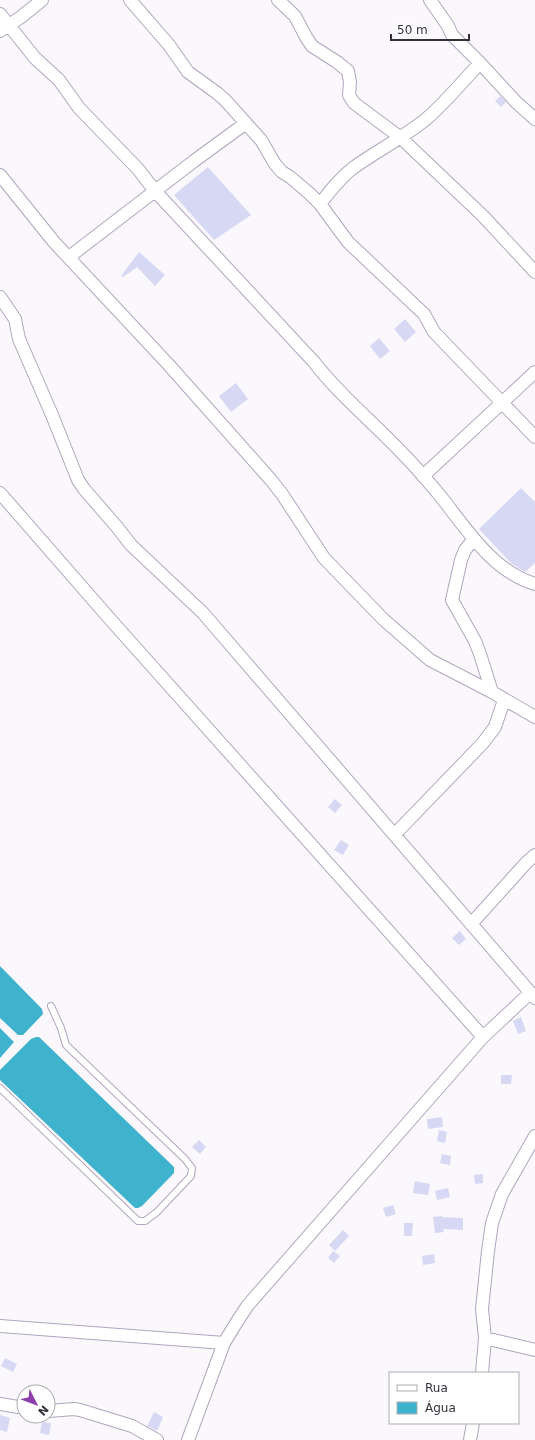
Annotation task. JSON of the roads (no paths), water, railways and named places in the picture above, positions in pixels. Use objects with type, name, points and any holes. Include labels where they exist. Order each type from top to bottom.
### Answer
[{"type":"street","points":[[4,28],[42,0]]},
{"type":"street","points":[[130,0],[169,45],[188,72],[217,93],[246,123],[261,140],[275,164],[282,172],[309,193],[320,204],[348,242],[428,318],[434,332],[503,402],[535,437]]},
{"type":"street","points":[[278,0],[295,16],[312,46],[348,71],[350,82],[349,95],[354,103],[401,138],[483,216],[535,272]]},
{"type":"street","points":[[430,0],[448,26],[452,35],[535,120]]},
{"type":"street","points":[[0,14],[4,28],[59,80],[67,89],[76,104],[138,169],[155,191],[314,362],[330,382],[424,476],[474,539],[506,571],[523,581],[535,584]]},
{"type":"street","points":[[320,204],[331,189],[353,168],[401,138],[425,120],[480,63]]},
{"type":"street","points":[[69,257],[246,123]]},
{"type":"street","points":[[0,175],[54,242],[168,364],[271,480],[330,565],[383,619],[430,660],[492,692],[535,717]]},
{"type":"street","points":[[0,297],[15,319],[19,339],[78,480],[84,489],[117,527],[130,545],[203,613],[395,834],[532,995],[483,1037],[248,1305],[224,1343],[188,1440]]},
{"type":"street","points":[[424,476],[535,372]]},
{"type":"street","points":[[0,493],[114,624],[483,1037]]},
{"type":"street","points":[[474,539],[465,550],[461,560],[452,600],[475,641],[492,692]]},
{"type":"street","points":[[395,834],[482,744],[495,727],[504,700]]},
{"type":"street","points":[[471,924],[535,855]]},
{"type":"street","points":[[482,1372],[485,1338],[482,1309],[492,1223],[502,1194],[535,1136]]},
{"type":"street","points":[[0,1326],[224,1343]]},
{"type":"street","points":[[485,1338],[535,1350]]},
{"type":"street","points":[[0,1404],[16,1407]]},
{"type":"street","points":[[56,1410],[80,1410],[132,1426],[157,1440]]},
{"type":"street","points":[[470,1440],[473,1424]]},
{"type":"lane","points":[[0,1088],[138,1222],[145,1221],[157,1212],[191,1176],[192,1168],[185,1159],[66,1045],[61,1028],[50,1006]]},
{"type":"water","points":[[0,966],[42,1009],[43,1014],[23,1035],[18,1035],[0,1018]]},
{"type":"water","points":[[0,1028],[14,1042],[0,1058]]},
{"type":"water","points":[[39,1037],[174,1167],[174,1173],[142,1206],[135,1208],[0,1080],[0,1070],[31,1039]]}]
